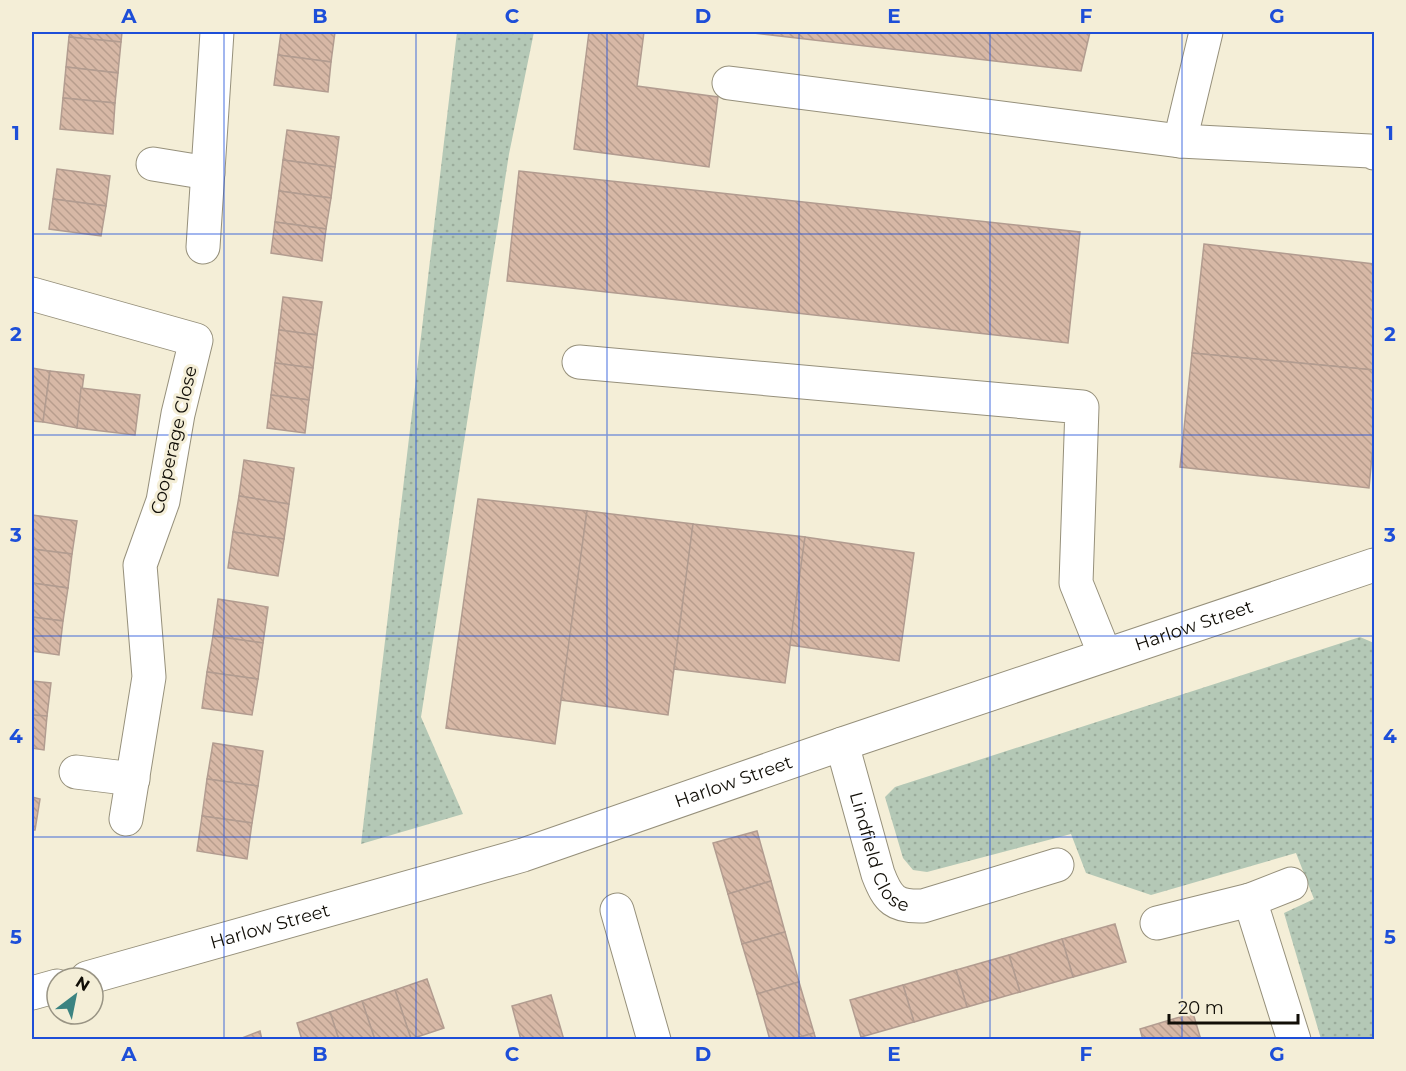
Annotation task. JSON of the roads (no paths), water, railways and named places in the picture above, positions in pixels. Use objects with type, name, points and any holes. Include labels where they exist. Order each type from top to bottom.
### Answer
[{"type":"street","points":[[203,248],[217,32]]},
{"type":"street","points":[[1180,141],[1206,32]]},
{"type":"street","points":[[729,83],[1180,141],[1374,153]]},
{"type":"street","points":[[153,164],[208,173]]},
{"type":"street","name":"Cooperage Close","points":[[32,294],[196,340],[178,414],[163,501],[140,565],[149,677],[126,819]]},
{"type":"street","points":[[579,362],[1082,407],[1076,583],[1105,655]]},
{"type":"street","name":"Harlow Street","points":[[105,973],[524,855],[842,744],[1374,565]]},
{"type":"street","name":"Lindfield Close","points":[[842,744],[878,874],[884,891],[893,900],[908,906],[923,906],[1058,865]]},
{"type":"street","points":[[76,772],[133,779]]},
{"type":"street","points":[[1157,923],[1250,900],[1291,884]]},
{"type":"street","points":[[1250,900],[1294,1040]]},
{"type":"street","points":[[617,910],[654,1040]]}]
